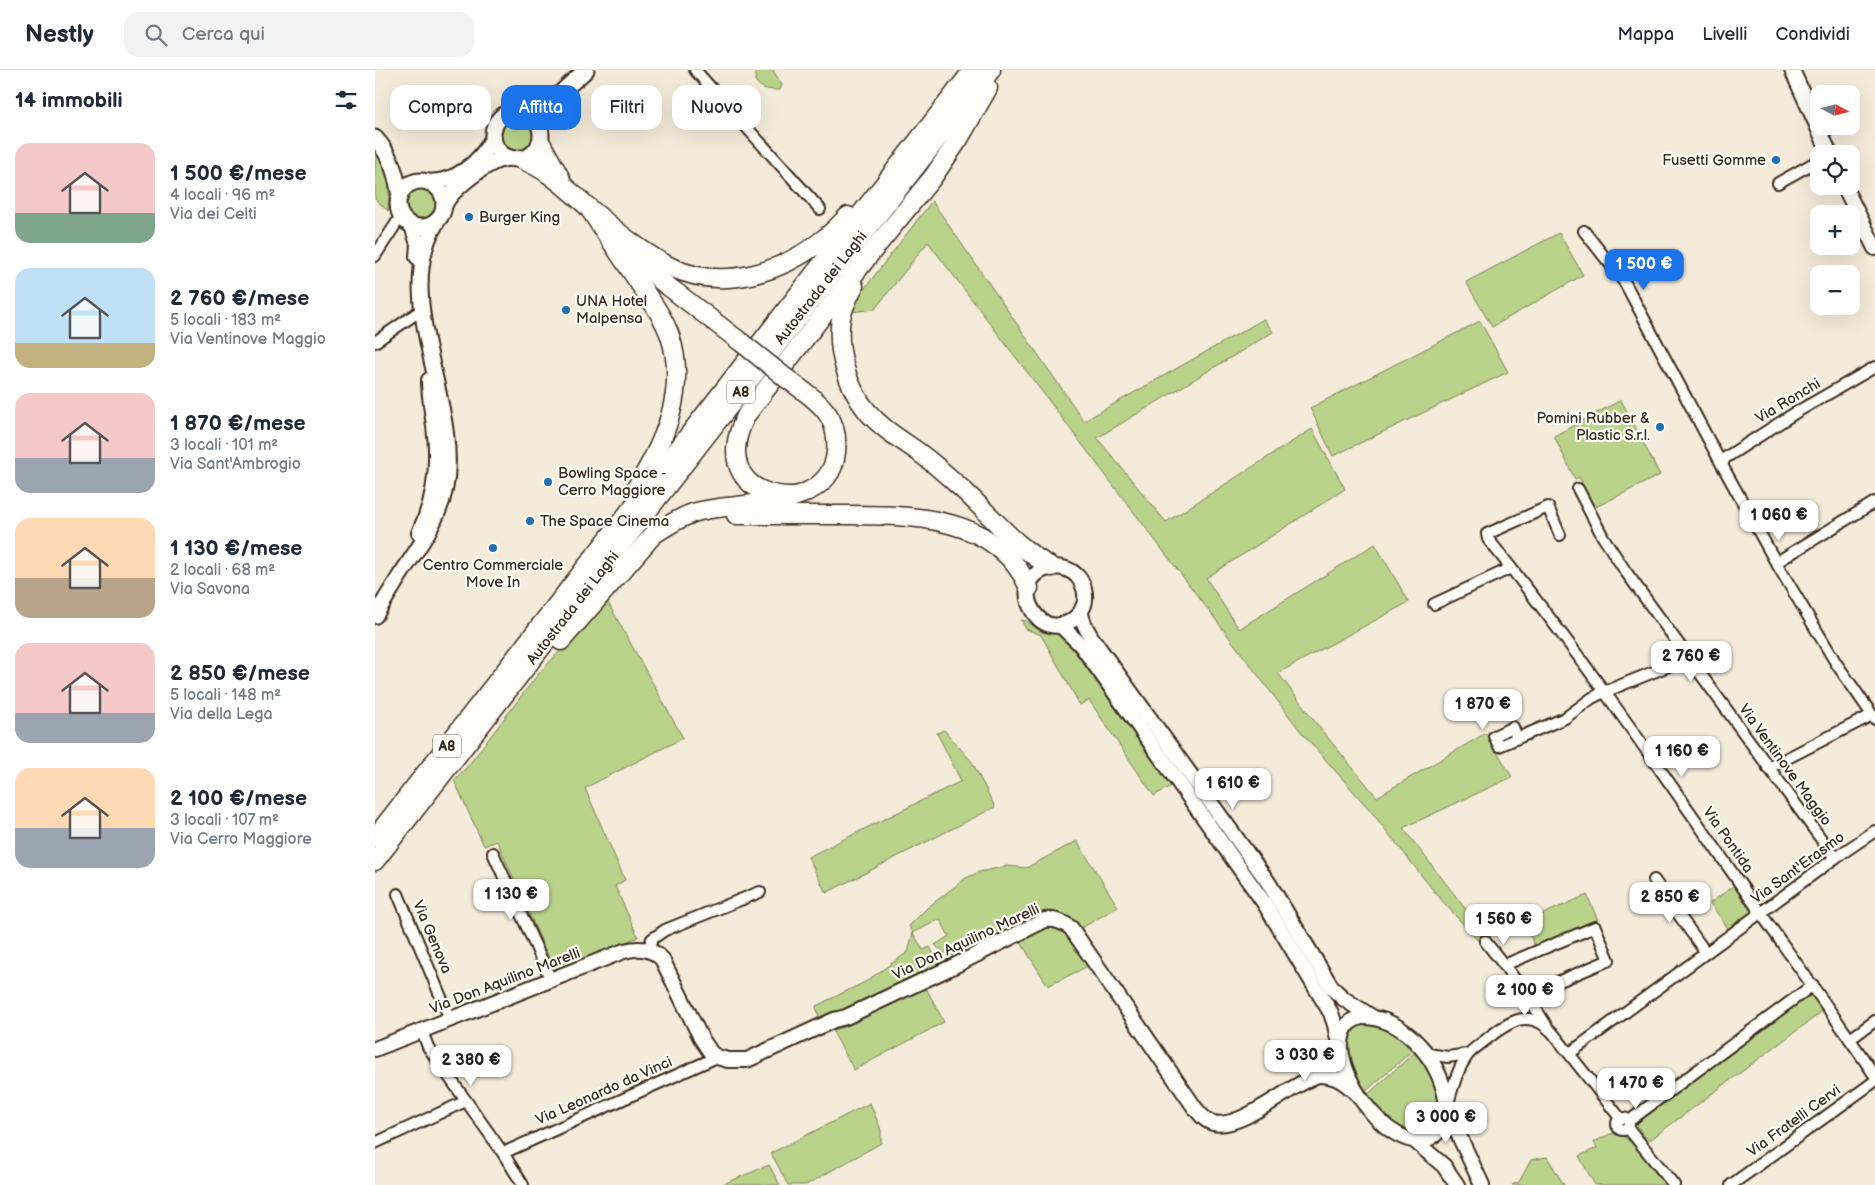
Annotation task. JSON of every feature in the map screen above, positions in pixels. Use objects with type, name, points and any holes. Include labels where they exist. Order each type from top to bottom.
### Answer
[{"type":"highway","name":"Autostrada dei Laghi","points":[[375,838],[973,70]]},
{"type":"highway","name":"Autostrada dei Laghi","points":[[375,861],[991,70]]},
{"type":"highway","points":[[796,496],[770,495],[753,487],[745,478],[736,457],[736,441],[739,427],[866,258],[933,177],[959,139],[987,90],[1002,70]]},
{"type":"highway","points":[[540,134],[552,166],[565,186]]},
{"type":"highway","points":[[515,159],[536,165],[565,186],[633,244],[672,268],[709,278],[746,276],[765,272],[790,261],[827,237],[899,163]]},
{"type":"highway","points":[[491,713],[555,648],[653,535],[693,513],[714,508],[773,502],[810,491],[824,480],[836,457],[836,428],[831,417],[821,404],[660,280],[624,247],[588,207]]},
{"type":"highway","points":[[519,653],[533,618],[608,525],[654,460],[669,421],[675,389],[674,353],[663,320],[588,207]]},
{"type":"highway","points":[[903,214],[857,279],[841,318],[840,339],[848,378],[866,410],[876,420],[953,481],[1027,553],[1053,567]]},
{"type":"highway","points":[[631,560],[659,537],[692,520],[706,517],[725,515],[903,515],[934,519],[983,538],[1011,558],[1022,572],[1029,588]]},
{"type":"main road","points":[[375,138],[384,148],[392,162],[399,196],[398,209],[407,221],[427,227],[437,222],[450,195],[483,168],[496,160],[515,159],[533,154],[545,112],[585,70]]},
{"type":"main road","points":[[399,196],[412,183],[420,181],[445,181],[462,172],[483,155],[493,138],[495,124],[505,114],[512,111],[526,112],[532,115],[540,134]]},
{"type":"main road","points":[[493,138],[498,151],[515,159]]},
{"type":"main road","points":[[427,182],[440,191],[444,205]]},
{"type":"street","points":[[695,70],[820,209]]},
{"type":"street","points":[[1792,70],[1826,145]]},
{"type":"street","points":[[1778,183],[1810,165]]},
{"type":"street","points":[[1849,195],[1875,248]]},
{"type":"street","points":[[375,256],[407,221],[418,244],[415,281],[417,312],[429,378],[429,399],[436,454],[433,492],[423,526],[413,546],[375,603]]},
{"type":"street","points":[[375,616],[430,530],[438,513],[445,489],[448,462],[447,432],[422,307],[421,281],[423,256],[430,232],[437,222]]},
{"type":"street","points":[[1585,231],[1625,283],[1722,465],[1777,562],[1835,663],[1874,717],[1769,768]]},
{"type":"street","points":[[375,342],[417,312]]},
{"type":"street","name":"Via Ronchi","points":[[1722,465],[1725,458],[1795,413],[1875,367]]},
{"type":"street","name":"Via Ventinove Maggio","points":[[1578,489],[1613,554],[1835,858]]},
{"type":"street","points":[[1777,562],[1875,502]]},
{"type":"street","name":"Via Pontida","points":[[1560,535],[1548,507],[1487,534],[1488,539],[1604,692],[1813,985],[1875,1076]]},
{"type":"street","points":[[1053,567],[1070,570],[1083,584],[1085,593],[1085,603],[1081,612],[1068,623],[1060,625],[1050,625],[1041,621],[1029,607],[1027,597],[1029,588],[1037,574],[1053,567]]},
{"type":"street","points":[[1434,604],[1511,568]]},
{"type":"street","points":[[1081,612],[1084,624],[1091,637],[1268,882],[1332,988],[1344,999],[1372,1017],[1397,1027],[1427,1053],[1442,1084],[1447,1107],[1482,1185]]},
{"type":"street","points":[[1060,625],[1081,645],[1265,904],[1331,1013],[1340,1049],[1360,1098]]},
{"type":"street","points":[[1517,738],[1565,718],[1592,698],[1604,692],[1688,658]]},
{"type":"street","name":"Via Sant'Erasmo","points":[[1570,1054],[1706,952],[1875,831]]},
{"type":"street","points":[[493,853],[551,980]]},
{"type":"street","points":[[1654,880],[1706,952]]},
{"type":"street","points":[[717,1057],[711,1053],[701,1038],[662,959],[656,953],[648,950],[653,939],[665,930],[760,892]]},
{"type":"street","name":"Via Genova","points":[[398,894],[450,1019]]},
{"type":"street","name":"Via Don Aquilino Marelli","points":[[717,1057],[734,1061],[754,1057],[834,1020],[846,1017],[1045,920],[1059,921],[1071,928],[1195,1108],[1203,1118],[1212,1122],[1220,1123],[1237,1120],[1318,1075],[1328,1067],[1340,1049]]},
{"type":"street","points":[[1504,966],[1595,927],[1609,960],[1527,995]]},
{"type":"street","points":[[1485,941],[1527,995],[1546,1025],[1674,1185]]},
{"type":"street","name":"Via Don Aquilino Marelli","points":[[375,1049],[624,951],[636,948],[648,950]]},
{"type":"street","points":[[1625,1122],[1813,985]]},
{"type":"street","points":[[1340,1049],[1347,1026],[1352,1021],[1361,1017],[1372,1017]]},
{"type":"street","points":[[1416,1142],[1428,1139],[1438,1132],[1445,1122],[1447,1107],[1458,1072],[1468,1054],[1511,1022],[1531,1018],[1546,1025]]},
{"type":"street","points":[[1850,1039],[1875,1021]]},
{"type":"street","points":[[422,1031],[428,1046],[503,1153],[523,1185]]},
{"type":"street","points":[[1427,1053],[1448,1057],[1468,1054]]},
{"type":"street","name":"Via Leonardo da Vinci","points":[[503,1153],[717,1057]]},
{"type":"street","points":[[1318,1075],[1331,1075],[1339,1078],[1360,1098],[1371,1113],[1397,1134],[1416,1142],[1444,1166],[1457,1185]]},
{"type":"street","name":"Via Fratelli Cervi","points":[[1731,1185],[1875,1081]]},
{"type":"street","points":[[375,1143],[466,1101]]},
{"type":"green space","points":[[756,70],[773,70],[782,85],[780,90],[762,88],[755,80]]},
{"type":"green space","points":[[501,126],[501,130],[534,130],[534,142],[524,152],[510,152],[500,142]]},
{"type":"green space","points":[[375,148],[384,164],[388,178],[388,211],[375,199]]},
{"type":"green space","points":[[421,189],[427,190],[432,194],[436,199],[436,211],[432,216],[427,220],[421,221],[415,220],[410,216],[406,211],[405,205],[406,199],[410,194],[415,190]]},
{"type":"green space","points":[[932,201],[1084,421],[1264,319],[1273,332],[1097,438],[1166,522],[1312,429],[1345,489],[1206,578],[1239,629],[1375,544],[1409,602],[1278,673],[1323,732],[1377,797],[1486,733],[1512,777],[1403,828],[1488,938],[1480,943],[1437,895],[1369,809],[1302,733],[928,242],[875,309],[852,312],[858,297]]},
{"type":"green space","points":[[1559,233],[1583,275],[1492,327],[1466,282]]},
{"type":"green space","points":[[1480,321],[1508,372],[1333,456],[1310,408]]},
{"type":"green space","points":[[1621,400],[1660,475],[1594,508],[1579,477],[1575,479],[1554,436]]},
{"type":"green space","points":[[606,599],[683,738],[585,788],[625,880],[615,886],[638,937],[555,972],[497,841],[484,846],[454,780],[467,767],[539,673],[581,629]]},
{"type":"green space","points":[[1021,620],[1026,621],[1042,632],[1062,634],[1171,786],[1154,796],[1089,700],[1080,705],[1041,635],[1026,629]]},
{"type":"green space","points":[[944,730],[972,762],[995,807],[826,893],[808,857],[961,781],[937,733]]},
{"type":"green space","points":[[1077,841],[1118,907],[1069,935],[1090,965],[1048,986],[1015,933],[957,958],[943,952],[935,945],[949,936],[940,919],[913,933],[909,926],[927,908],[966,878],[979,872],[1007,866],[1026,868]]},
{"type":"green space","points":[[1735,885],[1752,910],[1752,914],[1729,930],[1710,903]]},
{"type":"green space","points":[[1587,895],[1598,920],[1535,947],[1528,930],[1532,928],[1529,920]]},
{"type":"green space","points":[[913,933],[923,950],[930,947],[939,964],[931,974],[821,1020],[819,1018],[816,1006],[865,982],[908,952]]},
{"type":"green space","points":[[925,986],[944,1022],[854,1070],[832,1030],[846,1026]]},
{"type":"green space","points":[[1809,996],[1815,997],[1822,1007],[1819,1014],[1650,1140],[1644,1136],[1637,1126],[1638,1122]]},
{"type":"green space","points":[[1366,1022],[1386,1028],[1397,1035],[1413,1050],[1365,1092],[1352,1064],[1348,1044],[1356,1027]]},
{"type":"green space","points":[[1415,1052],[1426,1067],[1434,1083],[1441,1109],[1442,1118],[1427,1134],[1412,1134],[1392,1123],[1375,1107],[1367,1095]]},
{"type":"green space","points":[[870,1103],[881,1130],[881,1143],[806,1185],[788,1185],[771,1153]]},
{"type":"green space","points":[[1616,1133],[1637,1148],[1665,1185],[1595,1185],[1579,1156],[1597,1148],[1594,1142]]},
{"type":"green space","points":[[1547,1157],[1564,1185],[1512,1185],[1519,1182],[1531,1160]]},
{"type":"green space","points":[[769,1165],[780,1185],[721,1185]]},
{"type":"place","name":"Fusetti Gomme","points":[[1776,160]]},
{"type":"place","name":"Burger King","points":[[469,217]]},
{"type":"place","name":"UNA Hotel Malpensa","points":[[566,310]]},
{"type":"place","name":"Pomini Rubber & Plastic S.r.l.","points":[[1660,427]]},
{"type":"place","name":"Bowling Space - Cerro Maggiore","points":[[548,482]]},
{"type":"place","name":"The Space Cinema","points":[[530,521]]},
{"type":"place","name":"Centro Commerciale Move In","points":[[493,548]]}]
